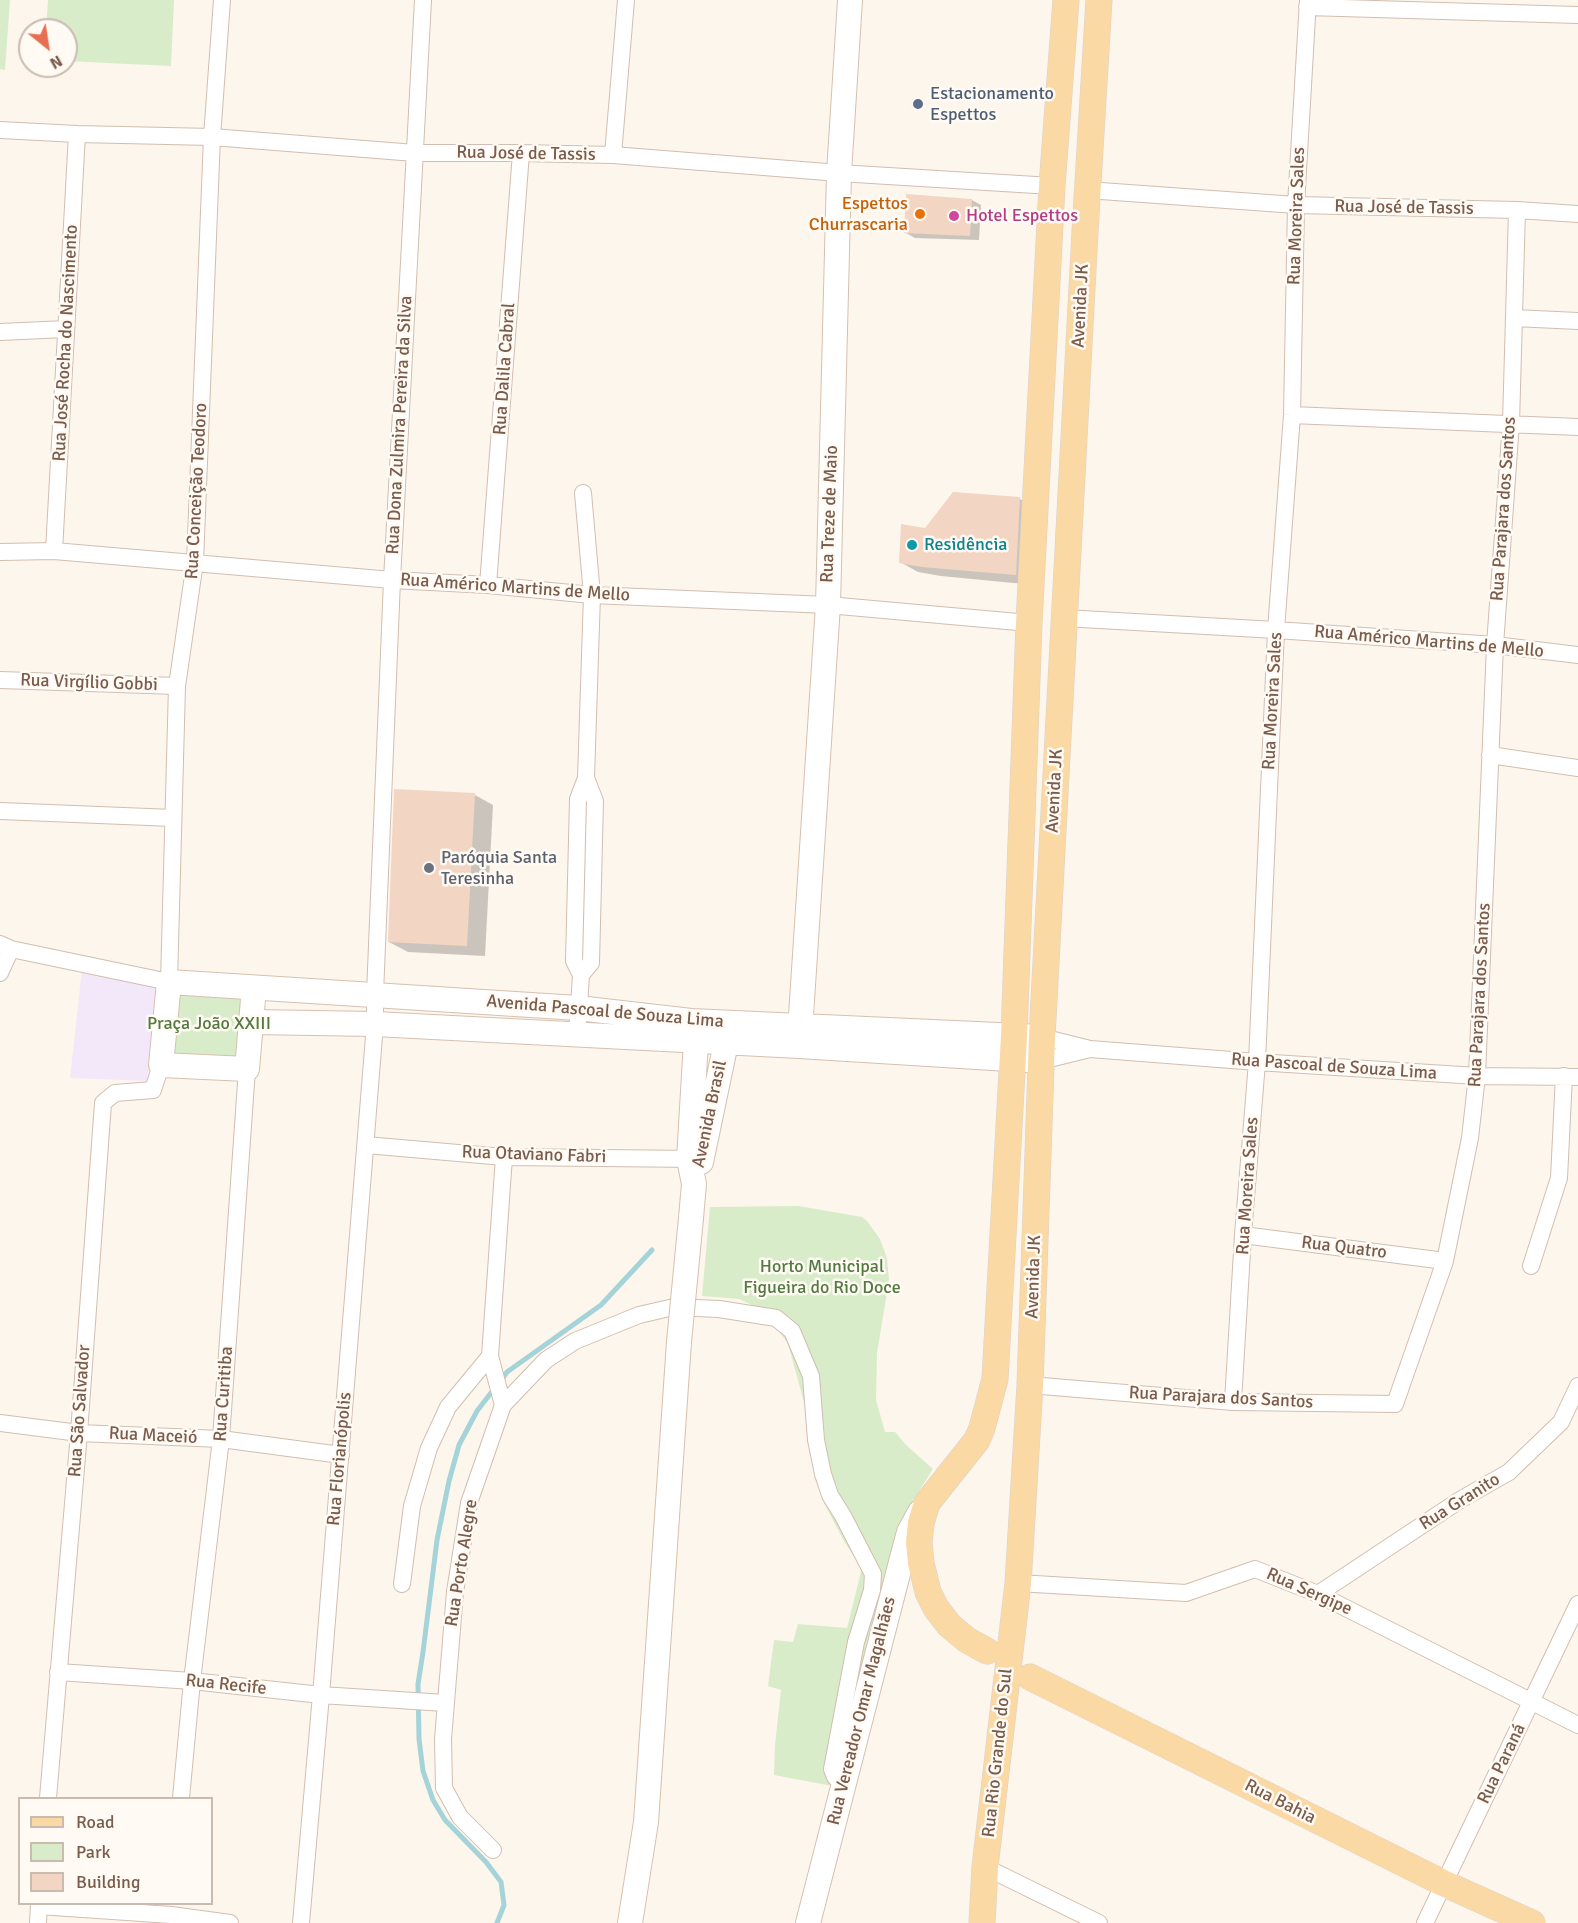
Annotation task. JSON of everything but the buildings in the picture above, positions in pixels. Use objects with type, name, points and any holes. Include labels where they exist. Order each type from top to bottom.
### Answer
[{"type":"main road","name":"Avenida JK","points":[[927,1503],[977,1440],[995,1379],[1014,1047],[1029,623],[1052,186],[1066,0]]},
{"type":"main road","name":"Avenida JK","points":[[1018,1583],[1030,1385],[1042,1049],[1064,618],[1099,0]]},
{"type":"main road","points":[[927,1503],[921,1523],[919,1542],[927,1592],[950,1625],[967,1640],[987,1651]]},
{"type":"main road","name":"Rua Rio Grande do Sul","points":[[982,1923],[985,1867],[1018,1583]]},
{"type":"main road","name":"Rua Bahia","points":[[1030,1677],[1443,1883],[1532,1923]]},
{"type":"street","name":"Rua Conceição Teodoro","points":[[169,981],[177,686],[195,562],[212,137],[222,0]]},
{"type":"street","name":"Rua Dona Zulmira Pereira da Silva","points":[[375,994],[392,580],[423,0]]},
{"type":"street","points":[[613,156],[626,0]]},
{"type":"street","name":"Rua Treze de Maio","points":[[800,1037],[828,605],[839,173],[849,0]]},
{"type":"street","points":[[1308,4],[1578,15]]},
{"type":"street","name":"Rua Moreira Sales","points":[[1233,1402],[1257,1062],[1276,630],[1292,415],[1296,205],[1308,4]]},
{"type":"street","name":"Rua José de Tassis","points":[[0,130],[212,137],[415,153],[613,156],[1052,186]]},
{"type":"street","name":"Rua José Rocha do Nascimento","points":[[54,551],[77,134]]},
{"type":"street","name":"Rua Dalila Cabral","points":[[488,585],[521,153]]},
{"type":"street","name":"Rua José de Tassis","points":[[1087,190],[1296,205],[1517,210],[1578,214]]},
{"type":"street","name":"Rua Parajara dos Santos","points":[[1030,1385],[1233,1402],[1395,1404],[1445,1261],[1470,1138],[1477,1076],[1495,645],[1511,423],[1517,210]]},
{"type":"street","points":[[1514,318],[1578,321]]},
{"type":"street","points":[[0,332],[66,329]]},
{"type":"street","points":[[1292,415],[1578,427]]},
{"type":"street","points":[[577,1036],[581,975],[591,963],[595,801],[586,778],[592,595],[583,494]]},
{"type":"street","name":"Rua Américo Martins de Mello","points":[[0,552],[54,551],[592,595],[828,605],[1029,623]]},
{"type":"street","name":"Rua Américo Martins de Mello","points":[[1064,618],[1495,645],[1578,655]]},
{"type":"street","name":"Rua Virgílio Gobbi","points":[[0,680],[177,686]]},
{"type":"street","points":[[1490,755],[1578,768]]},
{"type":"street","points":[[0,811],[173,818]]},
{"type":"street","points":[[0,973],[6,946],[169,981],[161,1065],[247,1069]]},
{"type":"street","name":"Avenida Pascoal de Souza Lima","points":[[169,981],[578,1008],[694,1031],[726,1043],[800,1037]]},
{"type":"street","name":"Rua Curitiba","points":[[181,1797],[192,1681],[221,1439],[254,988]]},
{"type":"street","name":"Rua Florianópolis","points":[[301,1923],[366,1145],[375,994]]},
{"type":"street","name":"Avenida Pascoal de Souza Lima","points":[[251,1022],[375,1024],[577,1036],[694,1031],[1042,1049]]},
{"type":"street","points":[[630,1923],[646,1822],[679,1342],[694,1184],[694,1031]]},
{"type":"street","name":"Avenida Brasil","points":[[695,1159],[726,1043]]},
{"type":"street","name":"Rua Pascoal de Souza Lima","points":[[1042,1049],[1090,1049]]},
{"type":"street","name":"Rua Pascoal de Souza Lima","points":[[1042,1049],[1090,1049],[1477,1076],[1571,1077]]},
{"type":"street","name":"Rua São Salvador","points":[[48,1797],[79,1433],[103,1103],[115,1092],[153,1090],[161,1065]]},
{"type":"street","points":[[1531,1266],[1558,1178],[1571,1077]]},
{"type":"street","name":"Rua Otaviano Fabri","points":[[366,1145],[504,1157],[695,1159]]},
{"type":"street","points":[[503,1405],[490,1356],[504,1157]]},
{"type":"street","name":"Rua Quatro","points":[[1243,1235],[1445,1261]]},
{"type":"street","points":[[503,1405],[546,1360],[575,1341],[639,1315],[674,1307],[719,1309],[776,1318],[792,1331],[811,1376],[816,1440],[823,1474],[830,1495],[849,1526],[873,1574],[872,1590],[856,1642],[832,1769],[835,1777],[844,1783]]},
{"type":"street","points":[[402,1584],[412,1506],[429,1448],[448,1407],[490,1356]]},
{"type":"street","name":"Rua Granito","points":[[1318,1594],[1460,1500],[1509,1472],[1562,1422],[1578,1386]]},
{"type":"street","name":"Rua Porto Alegre","points":[[493,1850],[460,1816],[444,1788],[443,1739],[455,1592],[469,1503],[503,1405]]},
{"type":"street","name":"Rua Maceió","points":[[0,1423],[79,1433],[221,1439],[341,1455]]},
{"type":"street","name":"Rua Vereador Omar Magalhães","points":[[808,1923],[909,1532],[927,1503]]},
{"type":"street","name":"Rua Sergipe","points":[[1018,1583],[1186,1593],[1256,1569],[1318,1594],[1578,1725]]},
{"type":"street","name":"Rua Paraná","points":[[1425,1923],[1578,1604]]},
{"type":"street","name":"Rua Recife","points":[[58,1672],[192,1681],[321,1695],[445,1703]]},
{"type":"street","points":[[985,1867],[1099,1923]]},
{"type":"street","points":[[39,1911],[171,1914],[230,1923]]},
{"type":"shaded area","points":[[82,969],[159,983],[147,1081],[70,1078]]},
{"type":"green space","points":[[0,0],[10,0],[5,70],[0,69]]},
{"type":"green space","points":[[48,0],[174,0],[171,66],[78,62],[78,18],[47,18]]},
{"type":"green space","name":"Praça João XXIII","points":[[177,987],[245,992],[241,1061],[172,1056]]},
{"type":"green space","name":"Horto Municipal Figueira do Rio Doce","points":[[799,1206],[862,1217],[880,1239],[887,1258],[889,1280],[877,1353],[876,1400],[885,1432],[895,1432],[933,1469],[907,1510],[899,1534],[832,1786],[774,1775],[781,1690],[768,1686],[774,1640],[793,1642],[798,1624],[847,1628],[862,1568],[845,1543],[824,1503],[813,1462],[804,1402],[788,1344],[765,1311],[739,1299],[702,1296],[710,1207]]},
{"type":"waterway","points":[[500,1382],[507,1372],[601,1305],[652,1250]]},
{"type":"waterway","points":[[494,1389],[477,1411],[459,1445],[449,1481],[437,1540],[418,1684],[419,1739],[423,1771],[433,1800],[445,1820],[486,1862],[501,1882],[504,1905],[497,1923]]},
{"type":"place","name":"Estacionamento Espettos","points":[[918,104]]},
{"type":"place","name":"Espettos Churrascaria","points":[[920,214]]},
{"type":"place","name":"Hotel Espettos","points":[[954,216]]},
{"type":"place","name":"Residência","points":[[912,545]]},
{"type":"place","name":"Paróquia Santa Teresinha","points":[[429,868]]}]
